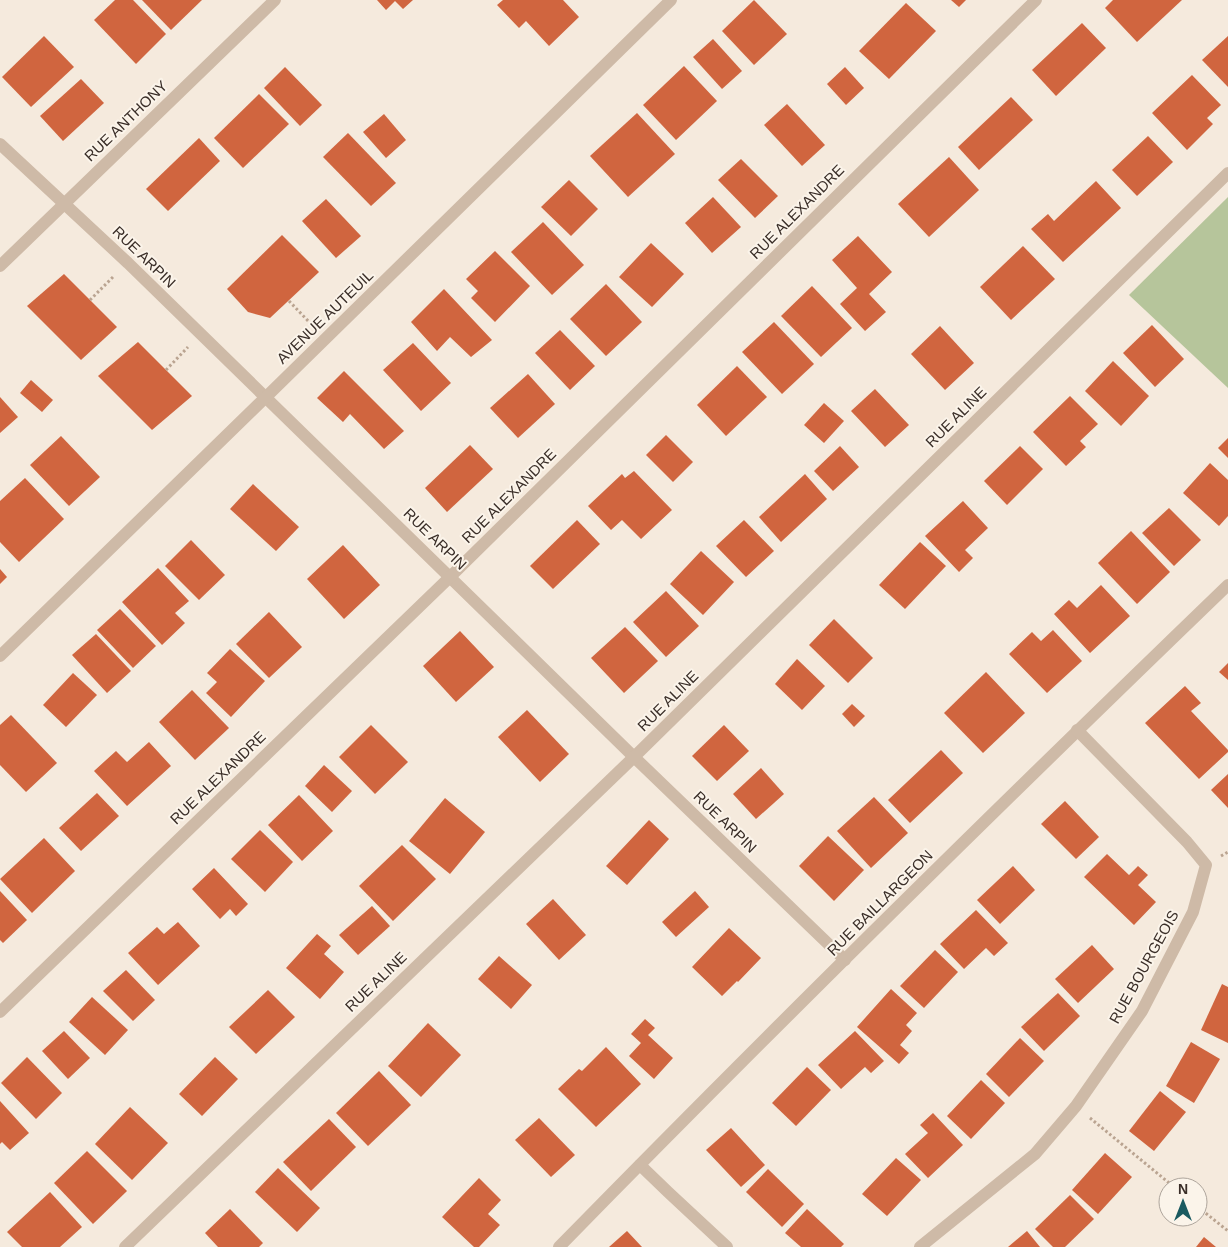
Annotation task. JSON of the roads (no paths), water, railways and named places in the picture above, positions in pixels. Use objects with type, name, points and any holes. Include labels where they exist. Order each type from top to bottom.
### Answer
[{"type":"street","name":"RUE ANTHONY","points":[[0,266],[274,0]]},
{"type":"street","name":"AVENUE AUTEUIL","points":[[0,656],[671,0]]},
{"type":"street","name":"RUE ALEXANDRE","points":[[0,1012],[450,577],[1036,0]]},
{"type":"street","name":"RUE ARPIN","points":[[0,144],[128,263],[634,757],[845,960]]},
{"type":"street","name":"RUE ALINE","points":[[125,1247],[634,757],[1228,173]]},
{"type":"street","name":"RUE BAILLARGEON","points":[[559,1247],[1077,730],[1228,585]]},
{"type":"street","name":"RUE BOURGEOIS","points":[[920,1247],[1035,1154],[1076,1106],[1142,1011],[1193,912],[1206,865],[1187,842],[1077,730]]},
{"type":"street","points":[[640,1165],[727,1247]]}]
